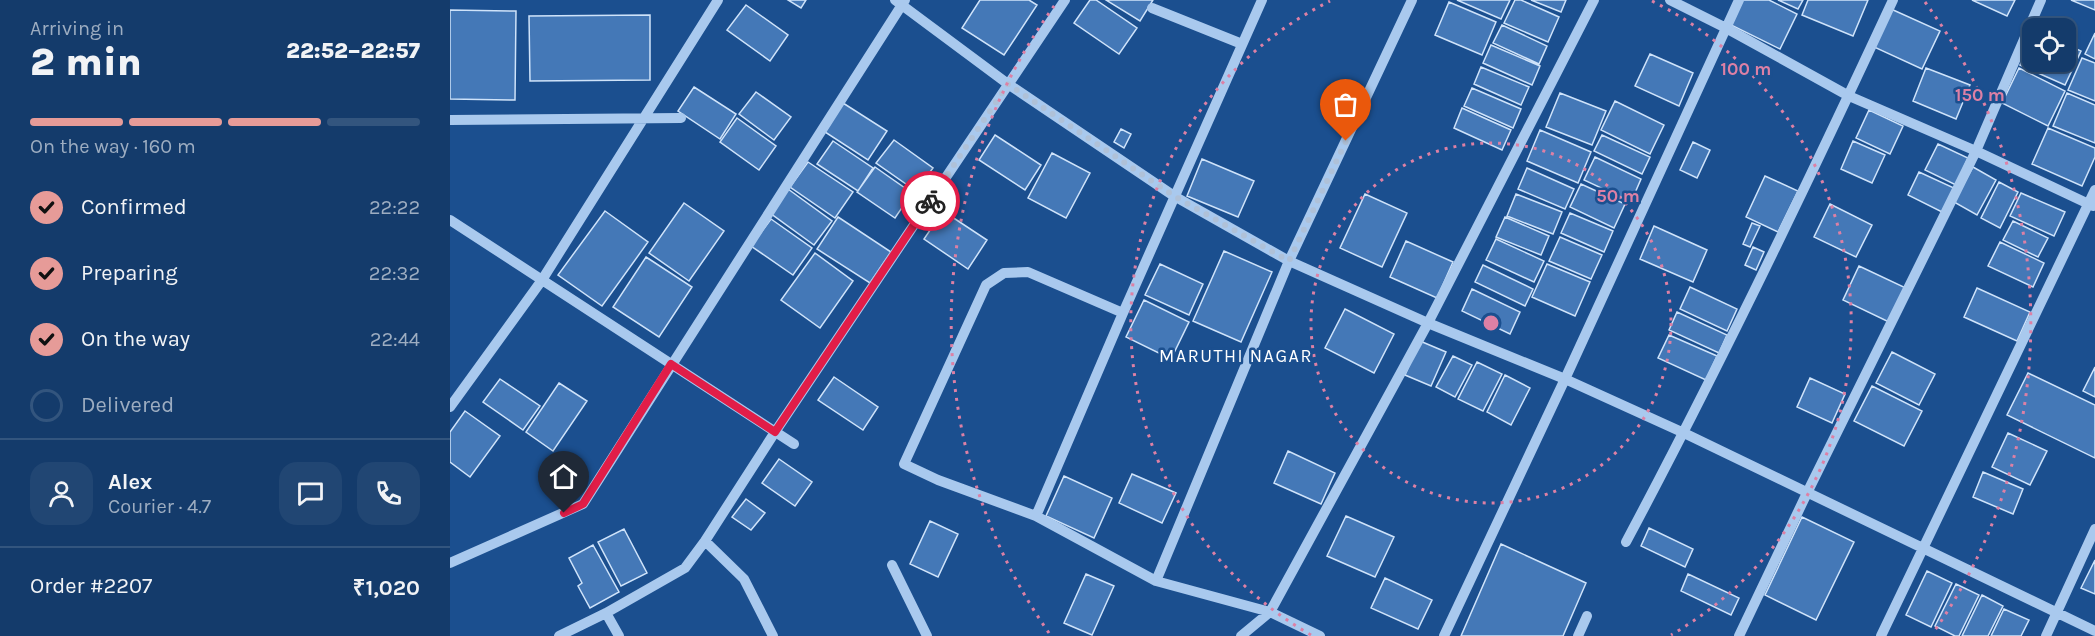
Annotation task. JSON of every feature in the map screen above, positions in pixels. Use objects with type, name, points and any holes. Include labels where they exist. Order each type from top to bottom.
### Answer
[{"type":"street","points":[[450,407],[542,280],[718,0]]},
{"type":"street","points":[[559,636],[606,613],[685,568],[1065,0]]},
{"type":"street","points":[[1036,516],[1174,196],[1262,0]]},
{"type":"street","points":[[1155,581],[1289,261],[1412,0]]},
{"type":"street","points":[[1241,636],[1270,612],[1428,323],[1594,0]]},
{"type":"street","points":[[1670,0],[1849,96],[1976,151],[2092,206]]},
{"type":"street","points":[[1444,636],[1565,380],[1739,0]]},
{"type":"street","points":[[1626,542],[1684,433],[1849,96],[1893,0]]},
{"type":"street","points":[[1739,636],[1976,151],[2041,0]]},
{"type":"street","points":[[450,563],[583,504],[900,2],[1008,84],[1174,196],[1289,261],[1684,433],[2095,631]]},
{"type":"street","points":[[1152,8],[1242,44]]},
{"type":"street","points":[[450,120],[681,118]]},
{"type":"street","points":[[1881,636],[1922,547],[2092,206],[2095,190]]},
{"type":"street","points":[[450,220],[794,444]]},
{"type":"street","points":[[1123,313],[1028,272],[1004,273],[986,285],[904,464],[938,480],[1036,516],[1155,581],[1270,612],[1320,636]]},
{"type":"street","points":[[2046,636],[2095,529]]},
{"type":"street","points":[[705,541],[744,579],[773,636]]},
{"type":"street","points":[[892,565],[927,636]]},
{"type":"street","points":[[606,613],[619,636]]},
{"type":"street","points":[[1578,636],[1587,616]]},
{"type":"building","points":[[788,0],[806,0],[801,8]]},
{"type":"building","points":[[980,0],[1029,0],[1037,5],[1004,55],[962,28]]},
{"type":"building","points":[[1090,0],[1096,0],[1137,28],[1119,54],[1074,23]]},
{"type":"building","points":[[1106,0],[1153,0],[1140,21]]},
{"type":"building","points":[[1457,0],[1510,0],[1501,19]]},
{"type":"building","points":[[1515,0],[1521,0],[1559,17],[1548,42],[1504,23]]},
{"type":"building","points":[[1531,0],[1566,0],[1561,12]]},
{"type":"building","points":[[1743,0],[1769,0],[1797,14],[1780,49],[1731,25]]},
{"type":"building","points":[[1778,0],[1803,0],[1798,9]]},
{"type":"building","points":[[1808,0],[1868,0],[1853,36],[1802,15]]},
{"type":"building","points":[[1972,0],[2015,0],[2007,16]]},
{"type":"building","points":[[2071,0],[2095,0],[2095,10]]},
{"type":"building","points":[[1449,2],[1496,22],[1482,55],[1435,35]]},
{"type":"building","points":[[746,5],[788,35],[770,61],[727,30]]},
{"type":"building","points":[[1891,9],[1940,31],[1922,69],[1874,47]]},
{"type":"building","points":[[450,10],[516,11],[515,100],[450,99]]},
{"type":"building","points":[[650,15],[650,80],[530,81],[529,16]]},
{"type":"building","points":[[1502,25],[1547,46],[1539,64],[1493,43]]},
{"type":"building","points":[[2095,33],[2095,59],[2085,54]]},
{"type":"building","points":[[1491,45],[1540,66],[1532,85],[1483,63]]},
{"type":"building","points":[[2076,49],[2081,51],[2076,62]]},
{"type":"building","points":[[1650,54],[1693,73],[1679,106],[1635,86]]},
{"type":"building","points":[[2082,58],[2095,63],[2095,101],[2068,90]]},
{"type":"building","points":[[1481,67],[1529,87],[1521,105],[1474,84]]},
{"type":"building","points":[[1926,68],[1970,85],[1956,119],[1913,101]]},
{"type":"building","points":[[2019,68],[2022,72],[2027,72],[2065,91],[2048,126],[2002,103]]},
{"type":"building","points":[[2036,72],[2071,72],[2065,85]]},
{"type":"building","points":[[694,87],[736,114],[720,139],[678,111]]},
{"type":"building","points":[[1472,88],[1521,109],[1513,128],[1464,106]]},
{"type":"building","points":[[756,92],[791,117],[774,140],[739,114]]},
{"type":"building","points":[[1560,93],[1606,111],[1592,145],[1546,127]]},
{"type":"building","points":[[2067,93],[2095,105],[2095,143],[2053,126]]},
{"type":"building","points":[[1615,101],[1664,125],[1650,154],[1601,130]]},
{"type":"building","points":[[843,103],[887,131],[868,160],[825,132]]},
{"type":"building","points":[[1462,108],[1511,130],[1502,150],[1454,128]]},
{"type":"building","points":[[1869,110],[1903,126],[1890,154],[1856,138]]},
{"type":"building","points":[[737,118],[776,146],[759,170],[720,142]]},
{"type":"building","points":[[2048,128],[2095,148],[2095,157],[2082,186],[2032,164]]},
{"type":"building","points":[[1121,129],[1131,134],[1124,148],[1114,142]]},
{"type":"building","points":[[1540,130],[1591,152],[1578,183],[1527,161]]},
{"type":"building","points":[[995,135],[1041,165],[1025,190],[979,160]]},
{"type":"building","points":[[1602,135],[1650,157],[1642,174],[1594,151]]},
{"type":"building","points":[[894,140],[933,168],[916,191],[876,163]]},
{"type":"building","points":[[833,141],[873,168],[858,191],[817,164]]},
{"type":"building","points":[[1853,141],[1885,155],[1872,183],[1841,169]]},
{"type":"building","points":[[1693,142],[1710,150],[1697,178],[1680,170]]},
{"type":"building","points":[[1938,144],[1968,158],[1956,185],[1925,170]]},
{"type":"building","points":[[1052,153],[1090,173],[1066,218],[1028,198]]},
{"type":"building","points":[[1595,157],[1641,179],[1631,202],[1584,180]]},
{"type":"building","points":[[1202,159],[1254,181],[1238,217],[1187,196]]},
{"type":"building","points":[[808,162],[853,192],[835,218],[790,187]]},
{"type":"building","points":[[875,167],[912,193],[895,218],[857,192]]},
{"type":"building","points":[[1973,167],[1996,180],[1977,215],[1954,202]]},
{"type":"building","points":[[1527,168],[1574,189],[1565,209],[1518,189]]},
{"type":"building","points":[[1919,172],[1954,188],[1942,212],[1908,195]]},
{"type":"building","points":[[1765,176],[1798,191],[1778,232],[1746,217]]},
{"type":"building","points":[[1999,182],[2018,192],[2000,228],[1981,218]]},
{"type":"building","points":[[1581,184],[1625,204],[1614,228],[1570,207]]},
{"type":"building","points":[[788,189],[832,221],[814,245],[770,213]]},
{"type":"building","points":[[2021,193],[2065,212],[2054,236],[2010,216]]},
{"type":"building","points":[[1365,194],[1407,213],[1382,267],[1340,248]]},
{"type":"building","points":[[1516,194],[1562,212],[1553,234],[1507,216]]},
{"type":"building","points":[[684,203],[724,231],[689,281],[649,253]]},
{"type":"building","points":[[1830,204],[1872,225],[1856,257],[1814,237]]},
{"type":"building","points":[[605,211],[648,242],[602,306],[558,275]]},
{"type":"building","points":[[943,211],[987,240],[968,269],[924,239]]},
{"type":"building","points":[[1570,213],[1613,231],[1604,252],[1561,233]]},
{"type":"building","points":[[838,217],[891,252],[870,283],[817,249]]},
{"type":"building","points":[[1505,217],[1549,236],[1541,255],[1496,237]]},
{"type":"building","points":[[771,219],[812,248],[793,275],[751,246]]},
{"type":"building","points":[[2013,221],[2048,238],[2038,257],[2003,240]]},
{"type":"building","points":[[1752,223],[1760,226],[1750,247],[1743,244]]},
{"type":"building","points":[[1654,226],[1707,250],[1693,282],[1640,259]]},
{"type":"building","points":[[1560,237],[1602,255],[1591,279],[1549,261]]},
{"type":"building","points":[[1496,239],[1544,261],[1534,282],[1486,260]]},
{"type":"building","points":[[1406,241],[1453,262],[1437,298],[1390,277]]},
{"type":"building","points":[[2000,242],[2044,263],[2033,287],[1988,266]]},
{"type":"building","points":[[1753,247],[1764,252],[1756,270],[1745,265]]},
{"type":"building","points":[[1224,251],[1272,272],[1241,342],[1193,321]]},
{"type":"building","points":[[815,253],[853,281],[820,328],[781,300]]},
{"type":"building","points":[[646,257],[692,287],[659,337],[613,307]]},
{"type":"building","points":[[1160,264],[1203,284],[1189,315],[1145,295]]},
{"type":"building","points":[[1547,264],[1590,282],[1575,316],[1532,297]]},
{"type":"building","points":[[1483,265],[1533,289],[1525,306],[1475,282]]},
{"type":"building","points":[[1859,266],[1908,289],[1891,323],[1843,300]]},
{"type":"building","points":[[1690,287],[1737,309],[1727,331],[1680,309]]},
{"type":"building","points":[[1977,288],[2030,312],[2017,341],[1964,317]]},
{"type":"building","points":[[1472,289],[1520,312],[1510,334],[1462,311]]},
{"type":"building","points":[[1144,300],[1189,322],[1171,359],[1126,337]]},
{"type":"building","points":[[1345,309],[1394,334],[1374,373],[1325,348]]},
{"type":"building","points":[[1677,312],[1727,335],[1719,353],[1669,330]]},
{"type":"building","points":[[1669,335],[1717,356],[1706,380],[1658,358]]},
{"type":"building","points":[[1420,341],[1446,352],[1431,386],[1405,375]]},
{"type":"building","points":[[1892,352],[1935,374],[1919,405],[1876,383]]},
{"type":"building","points":[[1453,356],[1472,365],[1455,397],[1436,387]]},
{"type":"building","points":[[1477,362],[1502,374],[1483,411],[1458,399]]},
{"type":"building","points":[[2095,367],[2095,397],[2083,391]]},
{"type":"building","points":[[2028,373],[2095,405],[2095,458],[2007,415]]},
{"type":"building","points":[[1505,375],[1530,388],[1511,425],[1487,412]]},
{"type":"building","points":[[834,377],[878,407],[863,430],[818,400]]},
{"type":"building","points":[[1810,378],[1845,394],[1832,423],[1797,407]]},
{"type":"building","points":[[500,379],[540,406],[523,430],[483,402]]},
{"type":"building","points":[[559,383],[587,401],[553,451],[526,432]]},
{"type":"building","points":[[1872,386],[1922,411],[1904,446],[1854,421]]},
{"type":"building","points":[[465,411],[500,436],[470,477],[450,462],[450,432]]},
{"type":"building","points":[[2008,433],[2047,451],[2030,485],[1992,467]]},
{"type":"building","points":[[1288,451],[1335,473],[1321,504],[1274,483]]},
{"type":"building","points":[[779,459],[812,482],[795,506],[762,483]]},
{"type":"building","points":[[1983,472],[2023,489],[2013,514],[1973,497]]},
{"type":"building","points":[[1132,474],[1176,493],[1162,523],[1119,503]]},
{"type":"building","points":[[1064,476],[1112,498],[1094,538],[1046,516]]},
{"type":"building","points":[[746,499],[765,513],[751,530],[732,517]]},
{"type":"building","points":[[1346,516],[1394,537],[1375,577],[1327,556]]},
{"type":"building","points":[[1802,517],[1854,542],[1816,620],[1765,595]]},
{"type":"building","points":[[930,521],[958,534],[938,577],[910,564]]},
{"type":"building","points":[[1649,528],[1693,549],[1685,567],[1641,546]]},
{"type":"building","points":[[624,529],[647,573],[621,586],[598,542]]},
{"type":"building","points":[[1501,544],[1586,583],[1563,636],[1461,636]]},
{"type":"building","points":[[593,545],[619,592],[590,608],[578,586],[582,583],[569,558]]},
{"type":"building","points":[[2095,560],[2095,594],[2081,588]]},
{"type":"building","points":[[1927,571],[1952,583],[1931,627],[1906,615]]},
{"type":"building","points":[[1086,574],[1114,586],[1092,635],[1064,623]]},
{"type":"building","points":[[1688,574],[1739,598],[1731,615],[1681,591]]},
{"type":"building","points":[[1385,578],[1432,600],[1418,629],[1371,608]]},
{"type":"building","points":[[1956,584],[1979,595],[1959,636],[1935,626]]},
{"type":"building","points":[[1982,595],[2003,606],[1988,636],[1962,636]]},
{"type":"building","points":[[2004,609],[2029,620],[2021,636],[1991,636]]},
{"type":"way so far","points":[[930,201],[1008,84],[1174,196],[1289,261],[1346,141]]},
{"type":"district","name":"MARUTHI NAGAR","points":[[1236,356]]},
{"type":"route","points":[[564,513],[583,504],[671,364],[775,432],[930,201]]}]
